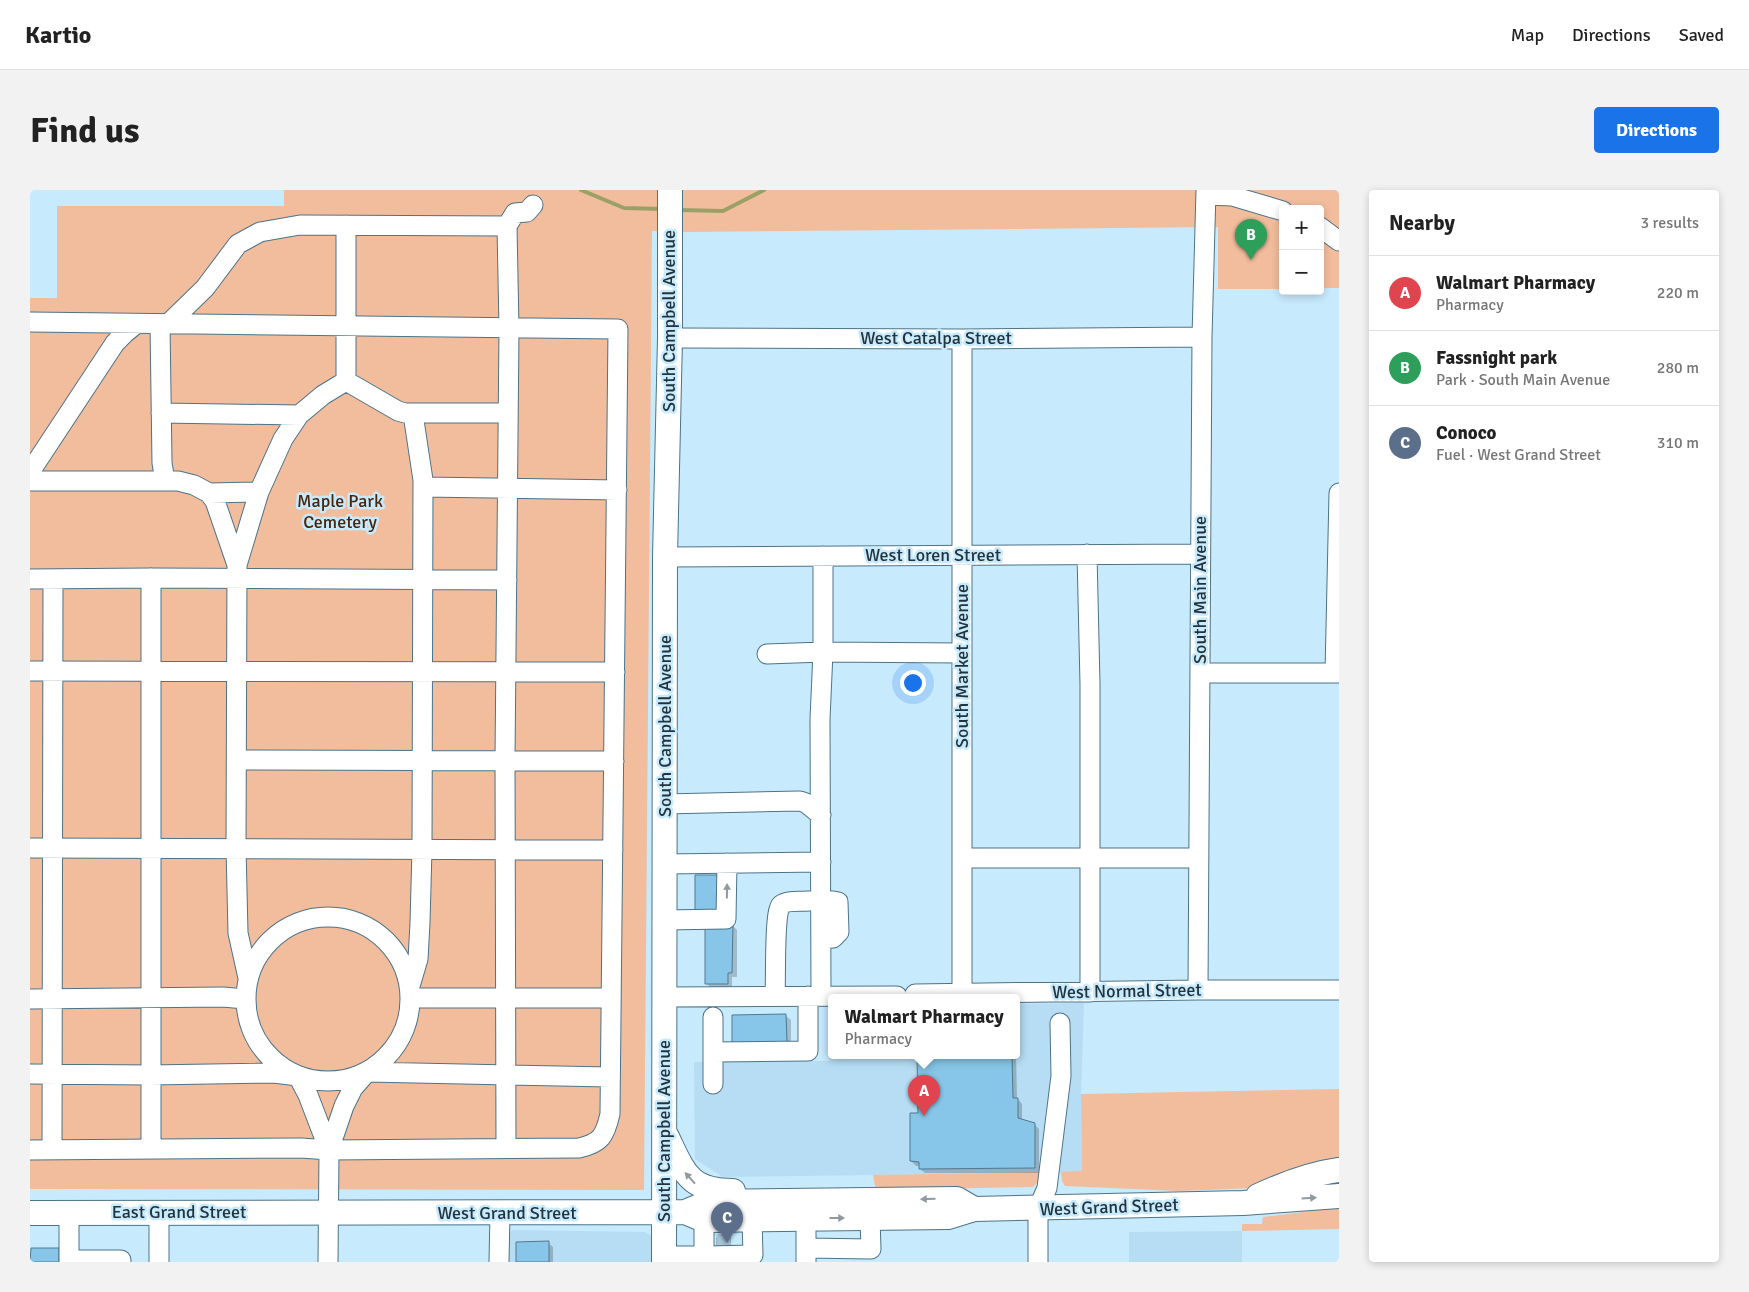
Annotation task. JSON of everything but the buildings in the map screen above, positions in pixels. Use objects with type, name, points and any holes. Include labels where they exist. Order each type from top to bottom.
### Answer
[{"type":"main road","name":"South Campbell Avenue","points":[[664,1259],[684,1215],[664,1130],[665,557],[670,338],[670,190]]},
{"type":"main road","points":[[664,1130],[682,1169],[696,1184],[716,1191],[769,1192],[785,1201]]},
{"type":"main road","name":"West Grand Street","points":[[1243,1203],[1283,1184],[1322,1172],[1339,1170]]},
{"type":"main road","name":"West Grand Street","points":[[328,1212],[684,1215],[752,1219],[948,1217],[974,1209],[1243,1203],[1339,1196]]},
{"type":"main road","name":"West Grand Street","points":[[684,1215],[709,1202],[956,1199],[974,1209]]},
{"type":"main road","name":"East Grand Street","points":[[30,1213],[328,1212]]},
{"type":"street","points":[[1206,192],[1232,196],[1279,210]]},
{"type":"street","name":"South Main Avenue","points":[[1198,990],[1202,337],[1206,192]]},
{"type":"street","points":[[506,1148],[506,673],[509,328],[507,226],[515,213],[527,212],[534,205]]},
{"type":"street","points":[[165,481],[162,463],[161,413],[164,324],[204,288],[238,244],[260,232],[300,225],[507,226]]},
{"type":"street","points":[[346,225],[346,381]]},
{"type":"street","points":[[1324,230],[1339,241]]},
{"type":"street","points":[[30,322],[618,329],[610,1077],[609,1120],[605,1132],[596,1143],[579,1148],[30,1150]]},
{"type":"street","points":[[30,472],[115,343],[136,324]]},
{"type":"street","name":"West Catalpa Street","points":[[670,338],[962,339],[1202,337]]},
{"type":"street","name":"South Market Avenue","points":[[962,339],[962,994]]},
{"type":"street","points":[[346,381],[398,411],[413,414],[508,413]]},
{"type":"street","points":[[248,978],[238,933],[236,848],[237,572],[260,492],[283,439],[299,415],[322,396],[346,381]]},
{"type":"street","points":[[161,413],[299,415]]},
{"type":"street","points":[[30,1074],[274,1073],[324,1081],[337,1081],[366,1072],[385,1059],[399,1041],[408,1021],[410,992],[418,959],[422,849],[423,487],[420,452],[413,414]]},
{"type":"street","points":[[30,481],[165,481],[194,485],[209,492],[260,492]]},
{"type":"street","points":[[423,487],[616,490]]},
{"type":"street","points":[[209,492],[216,501],[237,572]]},
{"type":"street","points":[[1200,673],[1337,673],[1339,493]]},
{"type":"street","points":[[1087,554],[1090,693],[1090,992]]},
{"type":"street","name":"West Loren Street","points":[[665,557],[1200,554]]},
{"type":"street","points":[[713,1052],[808,1051],[821,939],[820,719],[823,652],[823,556]]},
{"type":"street","points":[[30,579],[151,578],[237,572],[422,580],[507,580]]},
{"type":"street","points":[[150,1149],[151,578]]},
{"type":"street","points":[[52,1150],[53,579]]},
{"type":"street","points":[[767,654],[823,652],[962,653]]},
{"type":"street","points":[[30,671],[614,672]]},
{"type":"street","points":[[237,760],[614,760]]},
{"type":"street","points":[[664,804],[800,801],[806,803],[820,815]]},
{"type":"street","points":[[30,848],[613,850]]},
{"type":"street","points":[[962,858],[1199,858]]},
{"type":"street","points":[[664,864],[821,862]]},
{"type":"street","points":[[664,920],[726,919],[727,863]]},
{"type":"street","points":[[775,996],[778,908],[785,903],[821,900]]},
{"type":"street","points":[[329,1150],[308,1095],[298,1076],[280,1067],[266,1054],[254,1037],[247,1018],[245,999],[248,978],[257,957],[272,938],[291,925],[314,918],[337,917],[360,923],[380,935],[396,952],[407,974],[410,992]]},
{"type":"street","name":"West Normal Street","points":[[962,994],[1339,990]]},
{"type":"street","points":[[410,992],[506,998],[611,998]]},
{"type":"street","name":"West Normal Street","points":[[664,997],[828,996]]},
{"type":"street","points":[[30,999],[223,997],[245,999]]},
{"type":"street","points":[[712,1084],[713,1017]]},
{"type":"street","points":[[1038,1262],[1038,1209],[1047,1188],[1060,1076],[1060,1023]]},
{"type":"street","points":[[366,1072],[610,1077]]},
{"type":"street","points":[[328,1262],[329,1150],[344,1106],[353,1088],[366,1072]]},
{"type":"street","points":[[69,1212],[69,1261],[121,1260],[121,1262]]},
{"type":"street","points":[[159,1212],[159,1262]]},
{"type":"street","points":[[499,1262],[500,1213]]},
{"type":"street","points":[[684,1215],[707,1253]]},
{"type":"street","points":[[806,1218],[806,1255],[843,1255],[870,1249],[870,1218]]},
{"type":"street","points":[[707,1253],[753,1255],[752,1219]]},
{"type":"street","points":[[664,1259],[707,1253],[752,1243]]},
{"type":"shaded area","points":[[1084,1003],[1081,1094],[1082,1172],[723,1177],[695,1159],[694,1062],[829,1061],[829,1059],[1020,1059],[1020,1004]]},
{"type":"shaded area","points":[[513,1230],[645,1232],[653,1237],[656,1262],[504,1262],[508,1233]]},
{"type":"shaded area","points":[[1242,1231],[1242,1262],[1129,1262],[1129,1232]]},
{"type":"green space","name":"Maple Park Cemetery","points":[[284,190],[1339,190],[1339,288],[1324,288],[1324,205],[1279,205],[1279,289],[1218,289],[1218,227],[652,231],[644,1190],[30,1189],[30,298],[57,298],[57,206],[284,206]]},
{"type":"green space","points":[[1339,1089],[1339,1161],[1254,1188],[1179,1191],[1065,1186],[1062,1181],[1061,1172],[1082,1171],[1081,1094]]},
{"type":"green space","points":[[1040,1172],[1041,1179],[1033,1187],[881,1190],[875,1186],[873,1175]]},
{"type":"green space","points":[[1339,1205],[1339,1229],[1242,1231],[1242,1224],[1262,1224],[1263,1217]]},
{"type":"waterway","points":[[581,190],[624,208],[662,209]]},
{"type":"waterway","points":[[679,210],[723,211],[764,190]]},
{"type":"tunnel","points":[[717,1244],[731,1243]]},
{"type":"place","name":"Fassnight park","points":[[1251,260]]},
{"type":"place","name":"Walmart Pharmacy","points":[[924,1116]]},
{"type":"place","name":"Conoco","points":[[727,1243]]}]
